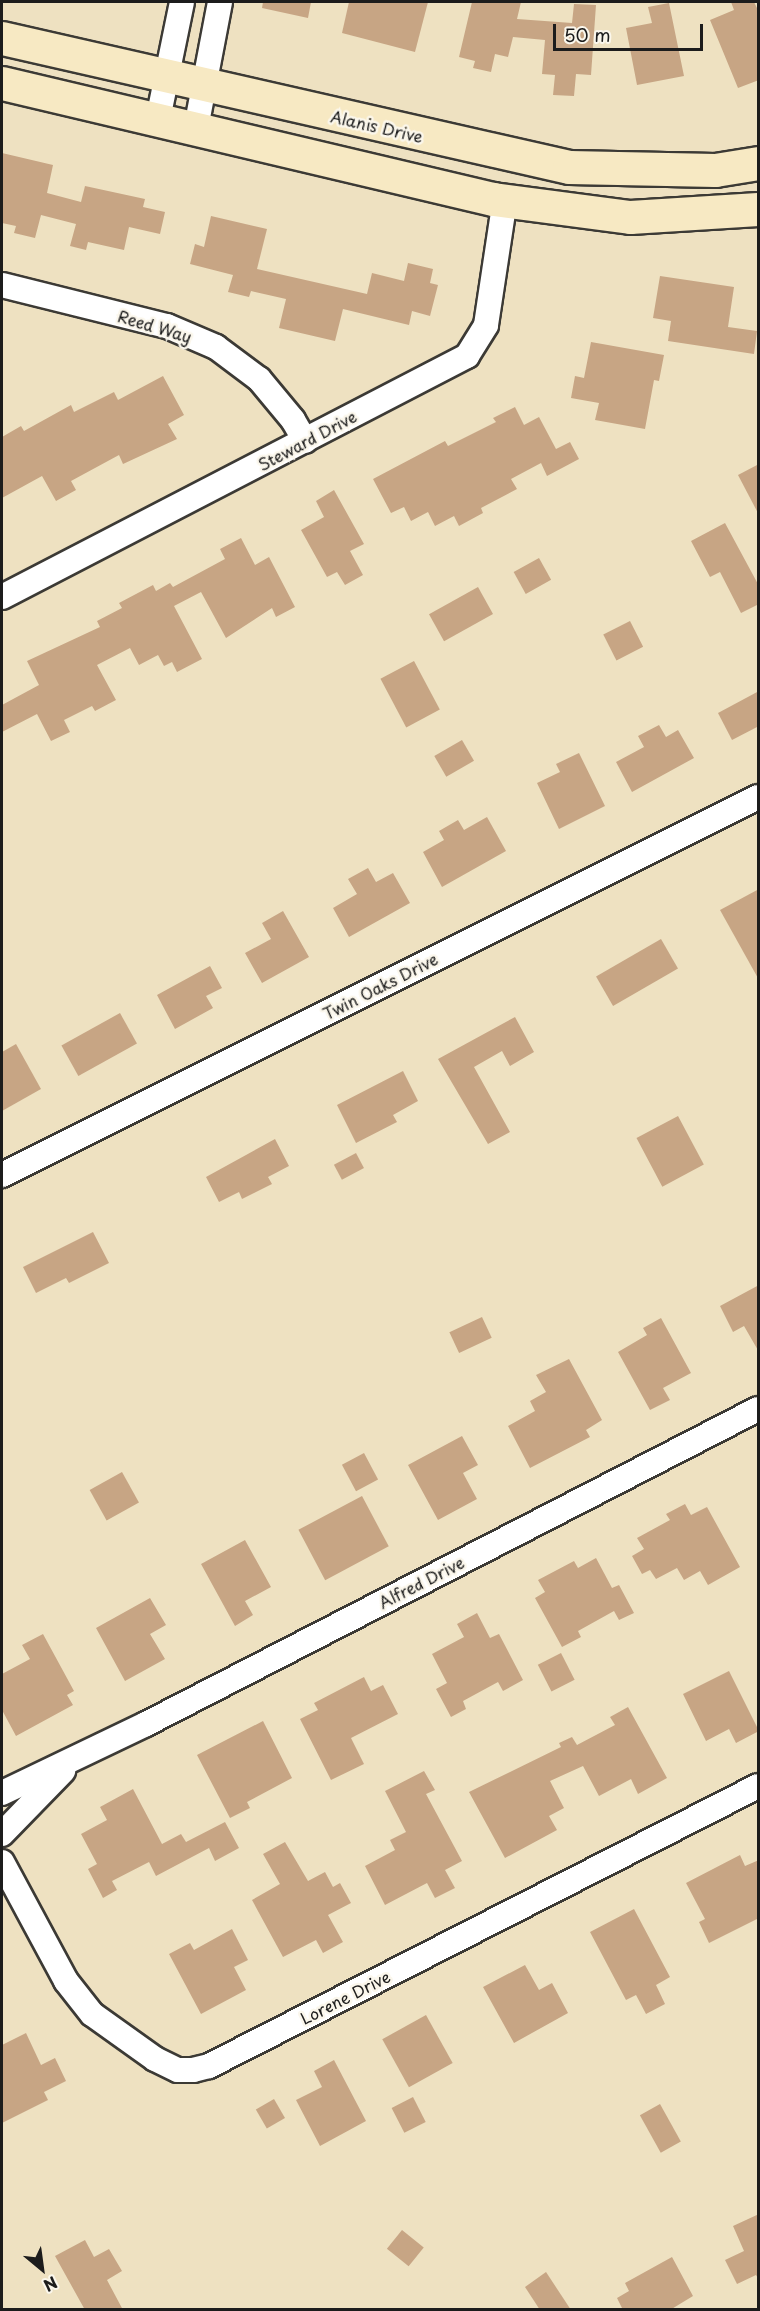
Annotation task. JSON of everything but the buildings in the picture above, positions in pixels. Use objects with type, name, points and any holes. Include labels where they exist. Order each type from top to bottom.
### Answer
[{"type":"main road","name":"Alanis Drive","points":[[2,38],[204,86],[569,167],[715,170],[759,163]]},
{"type":"main road","points":[[2,83],[505,200],[630,217],[759,209]]},
{"type":"street","points":[[158,119],[182,2]]},
{"type":"street","points":[[196,128],[220,2]]},
{"type":"street","name":"Steward Drive","points":[[2,597],[467,356],[478,342],[486,325],[505,200]]},
{"type":"street","name":"Reed Way","points":[[2,285],[167,326],[216,347],[259,379],[293,420],[305,441]]},
{"type":"street","name":"Twin Oaks Drive","points":[[2,1175],[759,796]]},
{"type":"street","name":"Alfred Drive","points":[[2,1793],[759,1409]]},
{"type":"street","name":"Alfred Drive","points":[[2,1834],[24,1807],[83,1753]]},
{"type":"street","name":"Lorene Drive","points":[[2,1863],[66,1981],[92,2014],[155,2058],[178,2070],[193,2070],[209,2066],[759,1786]]}]
